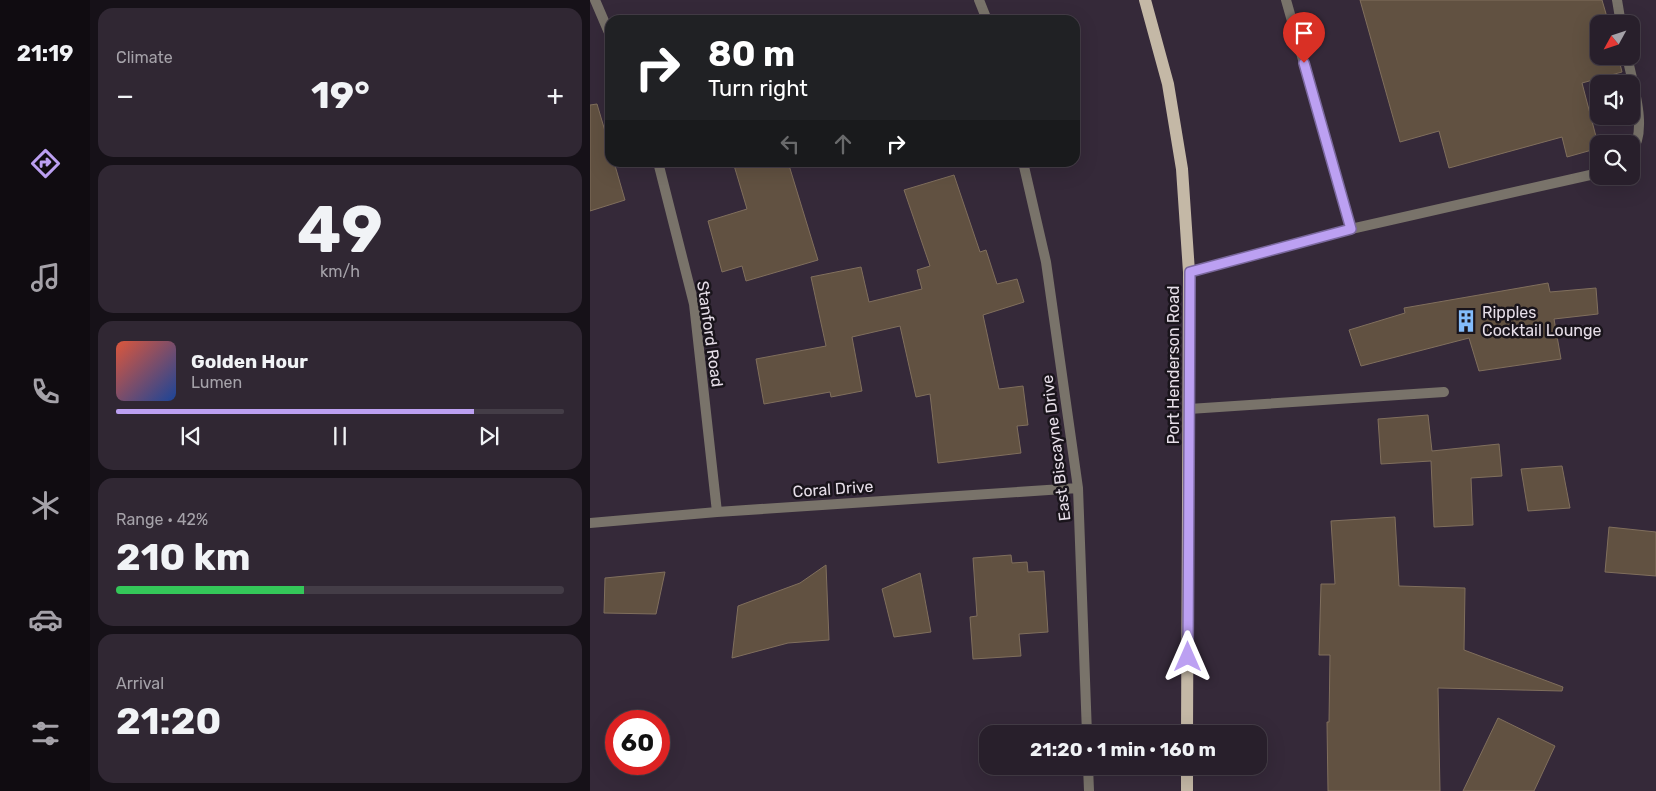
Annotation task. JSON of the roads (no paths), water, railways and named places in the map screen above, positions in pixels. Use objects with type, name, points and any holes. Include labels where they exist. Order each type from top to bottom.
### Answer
[{"type":"main road","name":"Port Henderson Road","points":[[1145,0],[1168,84],[1182,168],[1190,272],[1187,725]]},
{"type":"main road","points":[[1187,775],[1187,791]]},
{"type":"street","points":[[595,0],[605,23]]},
{"type":"street","points":[[979,0],[985,15]]},
{"type":"street","points":[[1286,0],[1351,229]]},
{"type":"street","points":[[1617,0],[1620,15]]},
{"type":"street","points":[[1629,65],[1640,124],[1638,135]]},
{"type":"street","name":"Stanford Road","points":[[659,167],[694,304],[717,512]]},
{"type":"street","name":"East Biscayne Drive","points":[[1024,167],[1046,262],[1078,488],[1087,725]]},
{"type":"street","points":[[1190,272],[1351,229],[1590,175]]},
{"type":"street","points":[[1189,409],[1444,392]]},
{"type":"street","name":"Coral Drive","points":[[590,523],[717,512],[1078,488]]},
{"type":"street","points":[[1088,775],[1089,791]]},
{"type":"place","name":"Ripples Cocktail Lounge","points":[[1466,321]]}]
